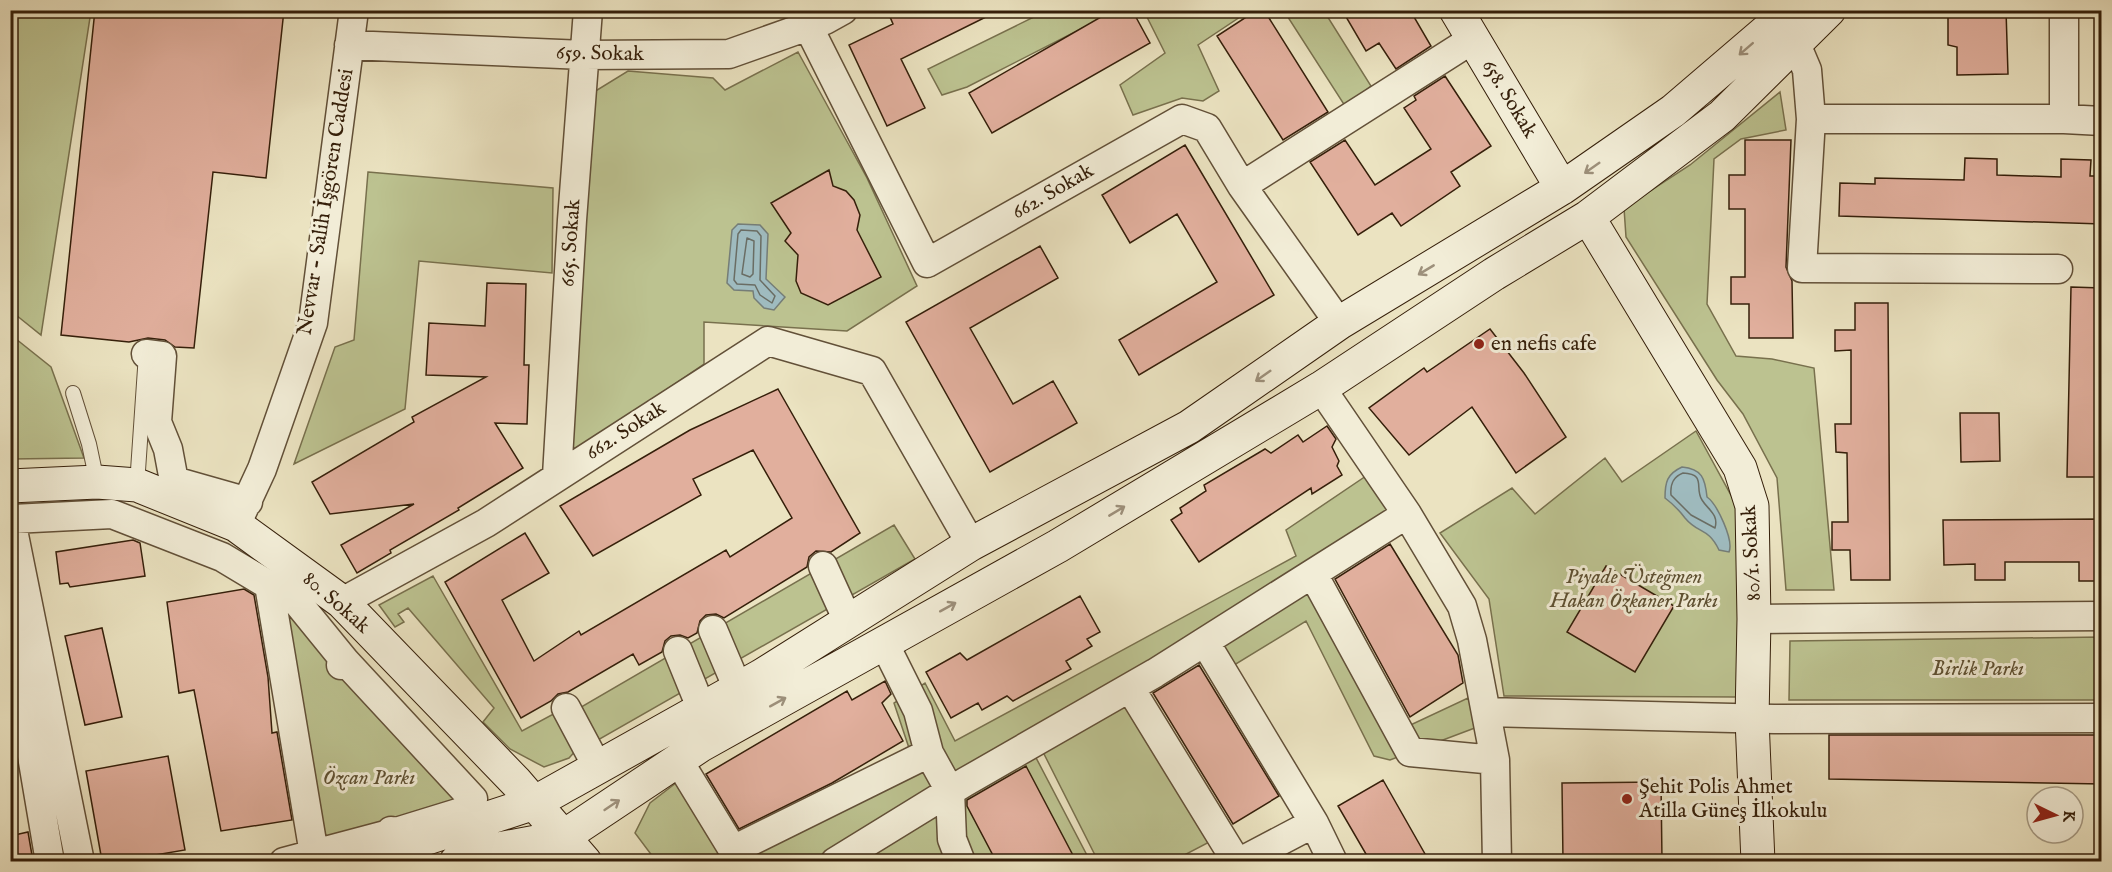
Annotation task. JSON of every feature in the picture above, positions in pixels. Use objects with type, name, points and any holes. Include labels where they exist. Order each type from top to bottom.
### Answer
[{"type":"street","name":"Nevvar - Salih İşgören Caddesi","points":[[242,514],[313,323],[354,10]]},
{"type":"street","name":"665. Sokak","points":[[556,476],[588,10]]},
{"type":"street","name":"659. Sokak","points":[[350,45],[584,55],[729,54],[797,23],[843,10]]},
{"type":"street","name":"658. Sokak","points":[[1456,10],[1562,188]]},
{"type":"street","points":[[354,861],[534,803],[738,689],[971,544],[1189,427],[1339,323],[1562,188],[1673,111],[1791,10]]},
{"type":"street","points":[[456,861],[488,851],[563,837],[678,760],[1058,546],[1322,388],[1494,274],[1588,217],[1722,116],[1829,10]]},
{"type":"street","points":[[2064,10],[2064,118]]},
{"type":"street","name":"662. Sokak","points":[[797,23],[927,263],[1182,119],[1207,128],[1242,186],[1339,323]]},
{"type":"street","points":[[1242,186],[1473,39]]},
{"type":"street","points":[[1796,44],[1807,70],[1811,119],[1802,268],[2058,268]]},
{"type":"street","points":[[1811,119],[2064,118],[2102,121]]},
{"type":"street","name":"80/1. Sokak","points":[[1588,217],[1740,468],[1752,506],[1754,619],[1752,719],[1758,861]]},
{"type":"street","name":"662. Sokak","points":[[342,602],[486,523],[768,341],[872,371],[971,544]]},
{"type":"street","points":[[146,354],[162,356],[157,422],[168,449],[174,481],[242,514]]},
{"type":"street","points":[[1322,388],[1407,514],[1462,606],[1472,640],[1495,760],[1497,861]]},
{"type":"street","name":"80. Sokak","points":[[10,486],[97,482],[137,485],[242,514],[342,602],[534,803],[585,861]]},
{"type":"street","points":[[80,861],[13,530],[13,519],[112,514],[222,557],[297,602],[343,663],[473,799],[472,806],[458,813],[284,861]]},
{"type":"street","points":[[847,858],[950,791],[1206,642],[1407,514]]},
{"type":"street","points":[[823,566],[848,621]]},
{"type":"street","points":[[1312,574],[1410,752],[1495,760]]},
{"type":"street","points":[[269,585],[314,854]]},
{"type":"street","points":[[1754,619],[2102,616]]},
{"type":"street","points":[[713,630],[738,689]]},
{"type":"street","points":[[11,632],[50,861]]},
{"type":"street","points":[[1206,642],[1333,861]]},
{"type":"street","points":[[884,643],[918,711],[928,753],[950,791],[952,839],[962,861]]},
{"type":"street","points":[[678,651],[702,710]]},
{"type":"street","points":[[1130,688],[1232,860],[1310,819]]},
{"type":"street","points":[[566,708],[598,768]]},
{"type":"street","points":[[1486,712],[1752,719],[2102,717]]},
{"type":"street","points":[[678,760],[733,850],[928,753]]},
{"type":"lane","points":[[137,485],[146,354]]},
{"type":"lane","points":[[73,393],[89,444],[97,482]]},
{"type":"green space","points":[[11,10],[91,11],[41,335],[11,311]]},
{"type":"green space","points":[[1042,11],[1116,11],[967,87],[942,95],[928,69]]},
{"type":"green space","points":[[1144,11],[1249,11],[1198,45],[1219,91],[1203,101],[1182,98],[1133,115],[1120,85],[1165,53]]},
{"type":"green space","points":[[1284,11],[1324,11],[1371,86],[1345,106]]},
{"type":"green space","points":[[798,52],[867,178],[917,286],[847,331],[704,322],[704,364],[567,457],[589,95],[628,71],[713,78],[725,90]]},
{"type":"green space","points":[[1780,92],[1786,130],[1741,139],[1714,159],[1707,304],[1736,356],[1772,359],[1814,368],[1834,590],[1786,590],[1777,478],[1743,414],[1717,380],[1626,237],[1624,208],[1690,165]]},
{"type":"green space","points":[[368,172],[553,188],[552,273],[419,261],[405,409],[294,464],[335,347],[354,340]]},
{"type":"green space","points":[[11,335],[51,367],[84,458],[11,459]]},
{"type":"green space","name":"Piyade Üsteğmen Hakan Özkaner Parkı","points":[[1696,431],[1739,510],[1738,697],[1504,696],[1489,599],[1440,533],[1512,488],[1535,514],[1605,458],[1622,482]]},
{"type":"green space","points":[[1369,474],[1397,516],[1309,583],[1402,729],[1468,698],[1480,726],[1390,760],[1374,756],[1306,621],[1231,667],[1209,633],[1033,752],[1090,861],[738,862],[912,757],[894,703],[925,683],[955,741],[1296,556],[1286,530]]},
{"type":"green space","points":[[894,525],[915,559],[591,744],[576,710]]},
{"type":"green space","points":[[433,576],[522,731],[559,711],[579,747],[569,758],[544,767],[510,749],[483,722],[494,708],[408,608],[398,614],[404,622],[395,627],[379,605]]},
{"type":"green space","name":"Özcan Parkı","points":[[285,605],[469,803],[322,844]]},
{"type":"green space","name":"Birlik Parkı","points":[[2101,637],[2101,700],[1789,700],[1790,641]]},
{"type":"green space","points":[[1128,696],[1217,838],[1173,861],[1098,861],[1042,750]]},
{"type":"green space","points":[[685,776],[736,861],[656,861],[635,833],[650,803]]},
{"type":"water","points":[[738,224],[760,225],[768,234],[766,279],[785,297],[774,310],[764,308],[754,298],[753,291],[734,290],[727,283],[732,230]]},
{"type":"water","points":[[1682,467],[1694,470],[1701,476],[1707,497],[1715,507],[1727,531],[1729,552],[1719,550],[1707,534],[1694,527],[1665,498],[1668,479]]},
{"type":"building","points":[[95,10],[284,10],[266,178],[213,172],[194,348],[175,347],[165,340],[148,338],[129,342],[61,335]]},
{"type":"building","points":[[887,10],[1000,10],[901,59],[925,108],[887,126],[849,45],[893,24]]},
{"type":"building","points":[[1113,10],[1132,10],[1150,43],[992,133],[969,93]]},
{"type":"building","points":[[1257,10],[1264,10],[1328,112],[1283,140],[1217,36]]},
{"type":"building","points":[[1342,10],[1410,10],[1431,46],[1396,69],[1379,43],[1366,51]]},
{"type":"building","points":[[1961,10],[2006,10],[2008,74],[1957,75],[1957,47],[1948,45],[1948,15]]},
{"type":"building","points":[[1445,76],[1491,146],[1451,172],[1460,186],[1401,226],[1392,213],[1358,235],[1310,162],[1345,140],[1375,185],[1431,149],[1404,108],[1416,100],[1414,96]]},
{"type":"building","points":[[1745,140],[1791,140],[1786,267],[1792,281],[1793,338],[1749,338],[1749,304],[1731,304],[1731,277],[1745,277],[1745,209],[1729,209],[1729,175],[1745,175]]},
{"type":"building","points":[[1185,145],[1274,295],[1139,375],[1119,340],[1217,282],[1177,214],[1130,243],[1102,195]]},
{"type":"building","points":[[1965,158],[1997,159],[1997,175],[2061,177],[2061,159],[2091,160],[2090,176],[2102,176],[2102,224],[1839,216],[1840,183],[1875,184],[1875,178],[1964,180]]},
{"type":"building","points":[[829,170],[833,186],[846,191],[854,200],[860,215],[857,230],[881,277],[828,305],[801,293],[796,281],[798,255],[785,241],[791,233],[771,203]]},
{"type":"building","points":[[1040,246],[1058,278],[970,328],[1013,404],[1053,381],[1077,423],[990,472],[906,322]]},
{"type":"building","points":[[487,283],[526,284],[524,365],[529,365],[527,424],[495,423],[523,468],[357,573],[341,545],[414,504],[330,514],[312,482],[414,422],[412,417],[486,377],[426,375],[429,323],[485,326]]},
{"type":"building","points":[[2071,287],[2102,288],[2102,477],[2067,477]]},
{"type":"building","points":[[1855,303],[1888,303],[1890,580],[1851,580],[1850,550],[1832,550],[1832,522],[1848,522],[1847,453],[1836,452],[1835,424],[1851,424],[1851,350],[1835,351],[1835,330],[1855,330]]},
{"type":"building","points":[[1490,329],[1524,373],[1566,437],[1516,473],[1472,407],[1409,455],[1369,408],[1424,368],[1427,372]]},
{"type":"building","points":[[778,389],[860,533],[831,552],[816,551],[809,557],[807,567],[724,618],[716,614],[706,615],[700,621],[697,633],[688,638],[680,635],[671,636],[665,641],[662,652],[639,665],[633,654],[568,692],[558,694],[551,701],[521,718],[445,582],[525,533],[549,573],[502,600],[534,661],[579,631],[581,635],[726,550],[730,557],[792,518],[753,450],[693,479],[701,495],[593,556],[560,506],[690,430]]},
{"type":"building","points":[[1960,413],[1999,413],[2000,461],[1961,462]]},
{"type":"building","points":[[1327,426],[1336,439],[1332,447],[1339,461],[1337,466],[1342,475],[1312,494],[1311,488],[1199,562],[1171,520],[1182,513],[1180,508],[1206,491],[1204,485],[1265,449],[1271,453],[1298,435],[1303,442]]},
{"type":"building","points":[[2102,519],[2102,581],[2079,581],[2079,562],[2005,562],[2005,580],[1975,580],[1975,564],[1944,565],[1943,520]]},
{"type":"building","points":[[133,540],[140,543],[145,576],[70,587],[68,583],[60,584],[56,552]]},
{"type":"building","points":[[1390,544],[1458,655],[1463,683],[1410,717],[1335,579]]},
{"type":"building","points":[[1606,566],[1674,606],[1635,672],[1567,632]]},
{"type":"building","points":[[244,589],[254,595],[268,677],[272,733],[277,732],[292,820],[221,831],[194,690],[179,693],[167,602]]},
{"type":"building","points":[[1080,596],[1100,632],[1087,639],[1092,646],[1066,661],[1071,669],[1013,701],[1007,696],[982,710],[978,703],[951,718],[926,672],[960,653],[967,660]]},
{"type":"building","points":[[102,628],[122,717],[85,725],[65,636]]},
{"type":"building","points":[[1199,665],[1279,796],[1233,824],[1153,693]]},
{"type":"building","points":[[885,681],[891,694],[882,703],[903,741],[832,783],[739,829],[706,774],[847,691],[852,700]]},
{"type":"building","points":[[1829,735],[2102,735],[2102,784],[1829,779]]},
{"type":"building","points":[[168,756],[185,850],[120,861],[102,861],[86,771]]},
{"type":"building","points":[[1026,766],[1076,861],[996,861],[967,806],[967,800]]},
{"type":"building","points":[[1383,780],[1429,861],[1370,861],[1338,806]]},
{"type":"building","points":[[1661,782],[1662,861],[1563,861],[1562,783]]},
{"type":"building","points":[[28,832],[33,861],[10,861],[10,836]]},
{"type":"place","name":"en nefis cafe","points":[[1479,344]]},
{"type":"place","name":"Şehit Polis Ahmet Atilla Güneş İlkokulu","points":[[1627,799]]}]
